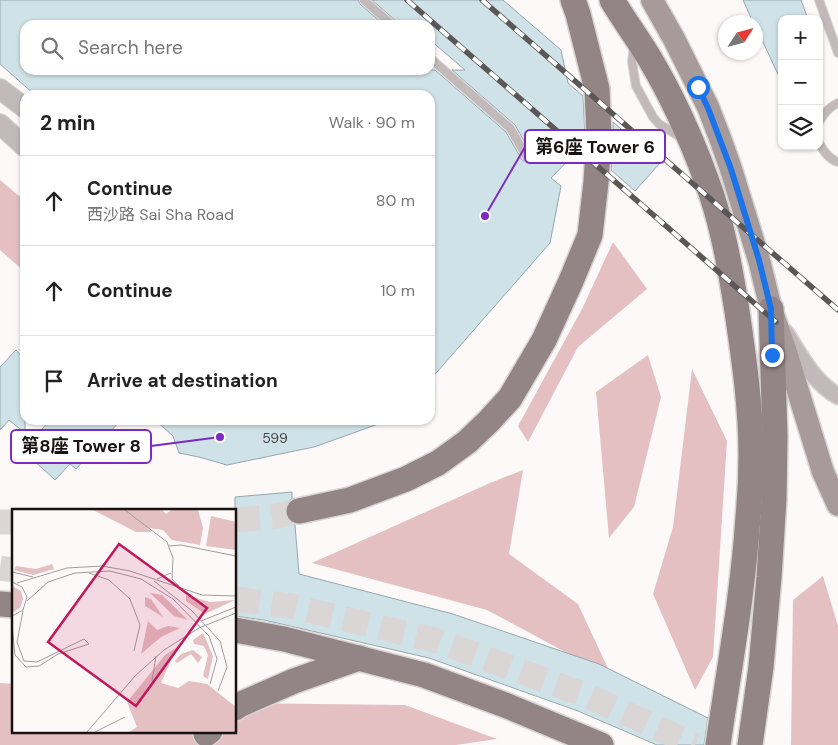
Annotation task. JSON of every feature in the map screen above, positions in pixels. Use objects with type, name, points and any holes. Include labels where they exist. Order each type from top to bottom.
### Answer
[{"type":"main road","points":[[299,511],[350,500],[406,479],[438,463],[489,422],[510,398],[544,340],[590,235],[596,182],[599,136],[597,89],[573,0]]},
{"type":"main road","points":[[612,0],[660,76],[706,177],[729,265],[746,374],[750,428],[750,481],[746,550],[738,618],[718,745]]},
{"type":"main road","points":[[652,0],[698,87],[720,138],[759,260],[771,309],[823,472],[838,506]]},
{"type":"main road","points":[[750,745],[761,667],[774,500],[771,309]]},
{"type":"main road","points":[[236,630],[284,639],[424,675],[505,705],[601,745]]},
{"type":"main road","points":[[236,707],[294,680],[359,658]]},
{"type":"street","points":[[0,89],[20,104]]},
{"type":"street","points":[[0,124],[20,142]]},
{"type":"street","points":[[771,309],[811,372],[821,384],[838,396]]},
{"type":"lane","points":[[364,0],[386,20]]},
{"type":"lane","points":[[819,0],[838,53]]},
{"type":"lane","points":[[435,62],[510,128],[527,157]]},
{"type":"lane","points":[[823,116],[831,106],[838,103]]},
{"type":"lane","points":[[823,150],[833,160],[838,162]]},
{"type":"shaded area","points":[[0,180],[20,197],[20,268],[0,250]]},
{"type":"shaded area","points":[[613,242],[647,289],[578,347],[528,442],[518,426],[582,309]]},
{"type":"shaded area","points":[[648,355],[661,397],[634,507],[609,538],[596,392]]},
{"type":"shaded area","points":[[692,369],[727,441],[713,657],[695,690],[653,594],[673,527]]},
{"type":"shaded area","points":[[523,470],[509,554],[578,604],[612,677],[487,610],[312,563],[490,483]]},
{"type":"shaded area","points":[[823,576],[838,626],[838,745],[791,745],[793,600]]},
{"type":"shaded area","points":[[0,683],[12,684],[12,732],[236,732],[236,703],[405,705],[497,739],[456,745],[0,745]]},
{"type":"building","points":[[0,0],[358,0],[378,20],[20,20],[20,75],[435,75],[435,70],[506,132],[522,160],[528,163],[532,160],[532,155],[515,125],[452,70],[465,70],[435,44],[435,20],[395,20],[372,0],[503,0],[561,50],[568,83],[583,96],[584,146],[551,178],[561,186],[550,243],[435,374],[435,90],[29,90],[0,64]]},
{"type":"building","points":[[743,0],[801,0],[807,15],[778,15],[778,74],[763,42],[763,15],[750,15]]},
{"type":"building","points":[[613,122],[660,163],[635,191],[611,170]]},
{"type":"building","points":[[16,350],[20,354],[20,425],[25,425],[25,433],[9,420],[0,430],[0,367]]},
{"type":"building","points":[[46,425],[116,425],[76,469],[70,464],[55,480],[30,457],[39,447],[33,439]]},
{"type":"building","points":[[161,425],[376,425],[314,447],[227,465],[179,453],[173,436]]},
{"type":"building","points":[[292,492],[292,499],[286,506],[285,514],[288,520],[295,525],[299,574],[453,614],[599,664],[708,718],[704,745],[657,745],[578,711],[429,658],[264,620],[236,616],[235,497]]},
{"type":"tunnel","points":[[236,520],[272,517],[299,511]]},
{"type":"tunnel","points":[[0,522],[12,522]]},
{"type":"tunnel","points":[[0,568],[12,570]]},
{"type":"tunnel","points":[[236,599],[291,606],[438,641],[588,696],[695,745]]},
{"type":"railway","points":[[407,0],[430,20]]},
{"type":"railway","points":[[482,0],[838,310]]},
{"type":"railway","points":[[435,24],[776,322]]},
{"type":"place","name":"第6座 Tower 6","points":[[485,216]]},
{"type":"place","name":"第8座 Tower 8","points":[[220,437]]},
{"type":"route","points":[[698,87],[731,169],[759,260],[771,309],[772,355]]}]
